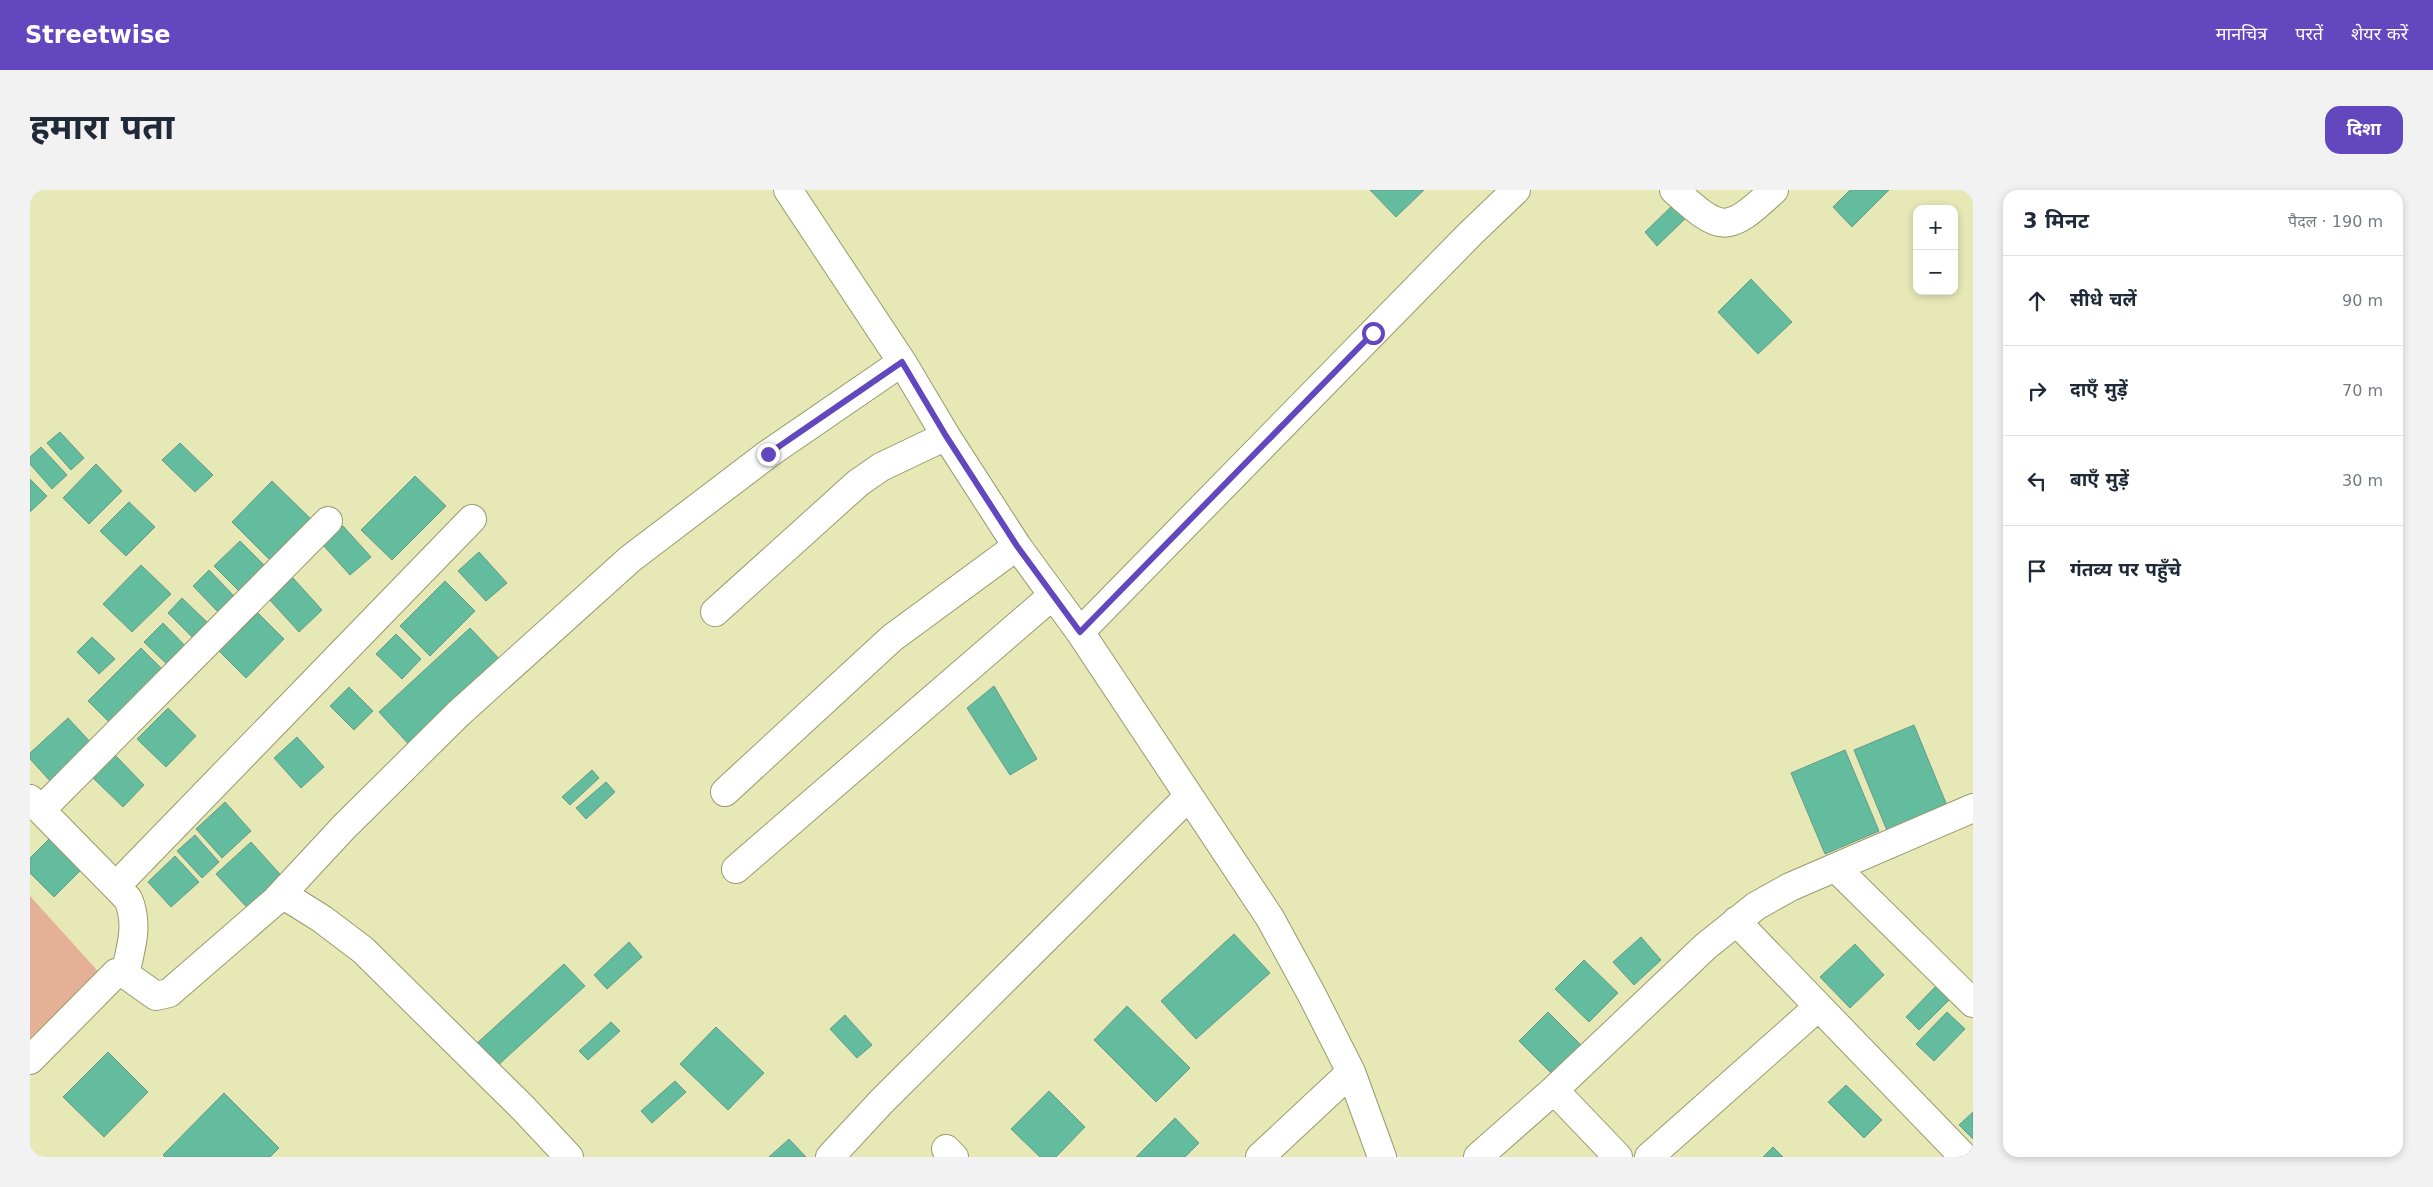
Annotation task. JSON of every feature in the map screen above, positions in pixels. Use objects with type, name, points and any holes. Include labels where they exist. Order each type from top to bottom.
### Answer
[{"type":"street","points":[[788,190],[902,362],[946,436],[1017,546],[1080,632],[1270,918],[1351,1072],[1382,1157]]},
{"type":"street","points":[[1080,632],[1470,234],[1516,190]]},
{"type":"street","points":[[1674,190],[1705,218],[1715,222],[1726,223],[1738,220],[1752,212],[1774,190]]},
{"type":"street","points":[[30,1060],[113,976],[120,972],[156,996],[168,993],[277,899],[344,827],[458,714],[630,559],[768,454],[902,362]]},
{"type":"street","points":[[715,612],[858,483],[881,467],[946,436]]},
{"type":"street","points":[[116,886],[472,519]]},
{"type":"street","points":[[125,974],[134,937],[133,910],[128,899],[35,804],[328,520]]},
{"type":"street","points":[[726,792],[892,638],[1017,546]]},
{"type":"street","points":[[736,869],[1054,595]]},
{"type":"street","points":[[830,1157],[882,1101],[1188,797]]},
{"type":"street","points":[[1478,1157],[1554,1090],[1696,955],[1736,921],[1775,895],[1973,808]]},
{"type":"street","points":[[1836,868],[1973,1004]]},
{"type":"street","points":[[277,899],[287,897],[322,919],[363,950],[524,1108],[569,1157]]},
{"type":"street","points":[[1736,921],[1964,1157]]},
{"type":"street","points":[[1648,1157],[1818,1007]]},
{"type":"street","points":[[1260,1157],[1351,1072]]},
{"type":"street","points":[[1554,1090],[1618,1157]]},
{"type":"shaded area","points":[[30,896],[105,979],[30,1052]]},
{"type":"building","points":[[1370,190],[1424,190],[1396,217]]},
{"type":"building","points":[[1850,190],[1889,190],[1852,227],[1833,207]]},
{"type":"building","points":[[1676,202],[1689,215],[1657,246],[1645,232]]},
{"type":"building","points":[[1751,279],[1792,322],[1758,354],[1718,312]]},
{"type":"building","points":[[60,432],[84,458],[71,470],[47,443]]},
{"type":"building","points":[[180,443],[213,475],[195,492],[162,460]]},
{"type":"building","points":[[41,447],[67,475],[52,489],[30,464],[30,457]]},
{"type":"building","points":[[96,464],[122,491],[89,524],[63,498]]},
{"type":"building","points":[[415,476],[446,506],[392,560],[361,530]]},
{"type":"building","points":[[30,479],[47,496],[30,512]]},
{"type":"building","points":[[272,481],[318,526],[277,567],[232,522]]},
{"type":"building","points":[[129,502],[155,527],[126,556],[100,531]]},
{"type":"building","points":[[343,526],[371,557],[350,575],[323,545]]},
{"type":"building","points":[[240,541],[271,572],[245,597],[214,566]]},
{"type":"building","points":[[479,552],[507,583],[486,601],[458,571]]},
{"type":"building","points":[[141,565],[171,594],[132,632],[103,604]]},
{"type":"building","points":[[209,570],[235,597],[219,613],[193,586]]},
{"type":"building","points":[[293,578],[322,610],[299,632],[269,599]]},
{"type":"building","points":[[445,581],[475,611],[430,656],[400,626]]},
{"type":"building","points":[[182,598],[211,626],[196,641],[168,613]]},
{"type":"building","points":[[258,613],[284,639],[246,678],[219,651]]},
{"type":"building","points":[[163,623],[194,655],[176,673],[144,642]]},
{"type":"building","points":[[470,628],[506,666],[414,750],[379,712]]},
{"type":"building","points":[[396,634],[421,659],[402,679],[376,654]]},
{"type":"building","points":[[92,637],[115,659],[99,674],[77,652]]},
{"type":"building","points":[[141,648],[169,676],[116,729],[88,701]]},
{"type":"building","points":[[994,686],[1037,759],[1010,775],[967,708]]},
{"type":"building","points":[[349,687],[373,711],[354,730],[330,706]]},
{"type":"building","points":[[168,708],[196,736],[166,767],[137,739]]},
{"type":"building","points":[[68,718],[93,745],[52,783],[30,759],[30,753]]},
{"type":"building","points":[[1914,725],[1948,808],[1888,833],[1854,750]]},
{"type":"building","points":[[297,737],[324,767],[301,788],[274,758]]},
{"type":"building","points":[[1845,750],[1879,831],[1825,854],[1791,773]]},
{"type":"building","points":[[115,755],[144,785],[123,807],[93,778]]},
{"type":"building","points":[[592,770],[599,778],[570,805],[562,797]]},
{"type":"building","points":[[606,782],[615,792],[586,819],[576,808]]},
{"type":"building","points":[[225,802],[251,831],[222,858],[196,829]]},
{"type":"building","points":[[55,833],[87,864],[54,897],[30,873],[30,858]]},
{"type":"building","points":[[195,835],[219,862],[202,878],[177,851]]},
{"type":"building","points":[[251,842],[287,882],[253,914],[216,874]]},
{"type":"building","points":[[175,856],[199,882],[171,907],[148,882]]},
{"type":"building","points":[[1234,934],[1270,973],[1196,1039],[1161,1001]]},
{"type":"building","points":[[1641,937],[1661,960],[1634,985],[1613,962]]},
{"type":"building","points":[[629,942],[642,957],[607,989],[594,975]]},
{"type":"building","points":[[1855,944],[1884,975],[1850,1008],[1820,977]]},
{"type":"building","points":[[1584,960],[1618,993],[1589,1022],[1555,989]]},
{"type":"building","points":[[564,964],[585,986],[496,1067],[475,1045]]},
{"type":"building","points":[[1937,985],[1951,998],[1919,1030],[1906,1017]]},
{"type":"building","points":[[1127,1006],[1190,1068],[1156,1102],[1094,1040]]},
{"type":"building","points":[[1548,1012],[1586,1050],[1558,1080],[1519,1041]]},
{"type":"building","points":[[1947,1012],[1965,1029],[1934,1061],[1916,1044]]},
{"type":"building","points":[[845,1015],[872,1045],[857,1058],[830,1029]]},
{"type":"building","points":[[611,1022],[620,1031],[588,1060],[579,1051]]},
{"type":"building","points":[[716,1027],[764,1073],[728,1110],[680,1064]]},
{"type":"building","points":[[108,1052],[148,1092],[104,1137],[63,1097]]},
{"type":"building","points":[[675,1081],[686,1092],[652,1123],[641,1111]]},
{"type":"building","points":[[1846,1085],[1882,1120],[1864,1138],[1828,1102]]},
{"type":"building","points":[[1049,1091],[1085,1127],[1056,1157],[1040,1157],[1011,1129]]},
{"type":"building","points":[[224,1093],[279,1148],[270,1157],[165,1157],[163,1155]]},
{"type":"building","points":[[1973,1112],[1973,1139],[1959,1125]]},
{"type":"building","points":[[1175,1118],[1199,1143],[1185,1157],[1136,1157]]},
{"type":"building","points":[[789,1139],[806,1157],[769,1157]]},
{"type":"building","points":[[1773,1147],[1783,1157],[1763,1157]]},
{"type":"route","points":[[768,454],[902,362],[946,436],[1017,546],[1080,632],[1373,333]]}]
